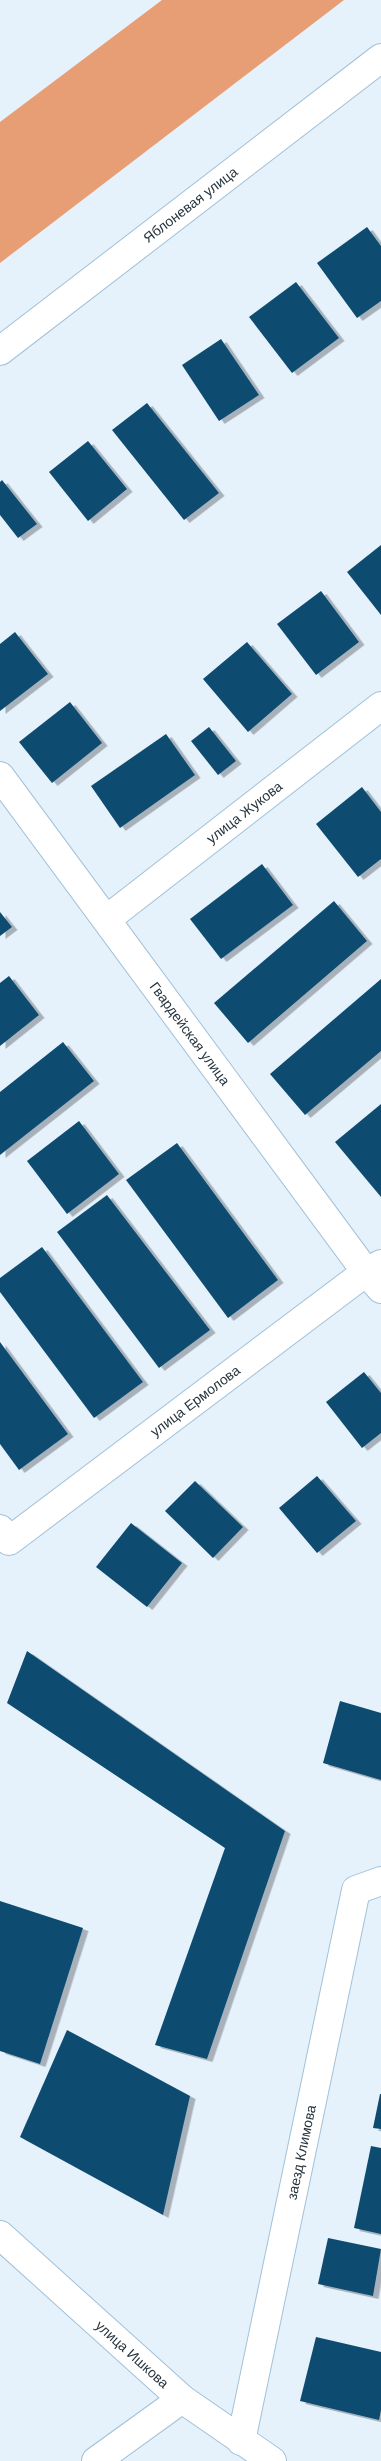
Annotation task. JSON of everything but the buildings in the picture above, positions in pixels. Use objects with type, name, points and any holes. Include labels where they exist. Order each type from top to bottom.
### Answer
[{"type":"street","name":"Яблоневая улица","points":[[0,351],[381,58]]},
{"type":"street","name":"улица Жукова","points":[[107,919],[381,706]]},
{"type":"street","name":"Гвардейская улица","points":[[0,776],[376,1275]]},
{"type":"street","name":"улица Ермолова","points":[[4,1535],[376,1275]]},
{"type":"street","name":"заезд Климова","points":[[240,2441],[356,1890],[381,1881]]},
{"type":"street","name":"улица Ишкова","points":[[0,2235],[182,2399],[240,2441],[272,2461]]},
{"type":"street","points":[[96,2461],[182,2399]]},
{"type":"shaded area","points":[[162,0],[344,0],[0,263],[0,122]]}]
